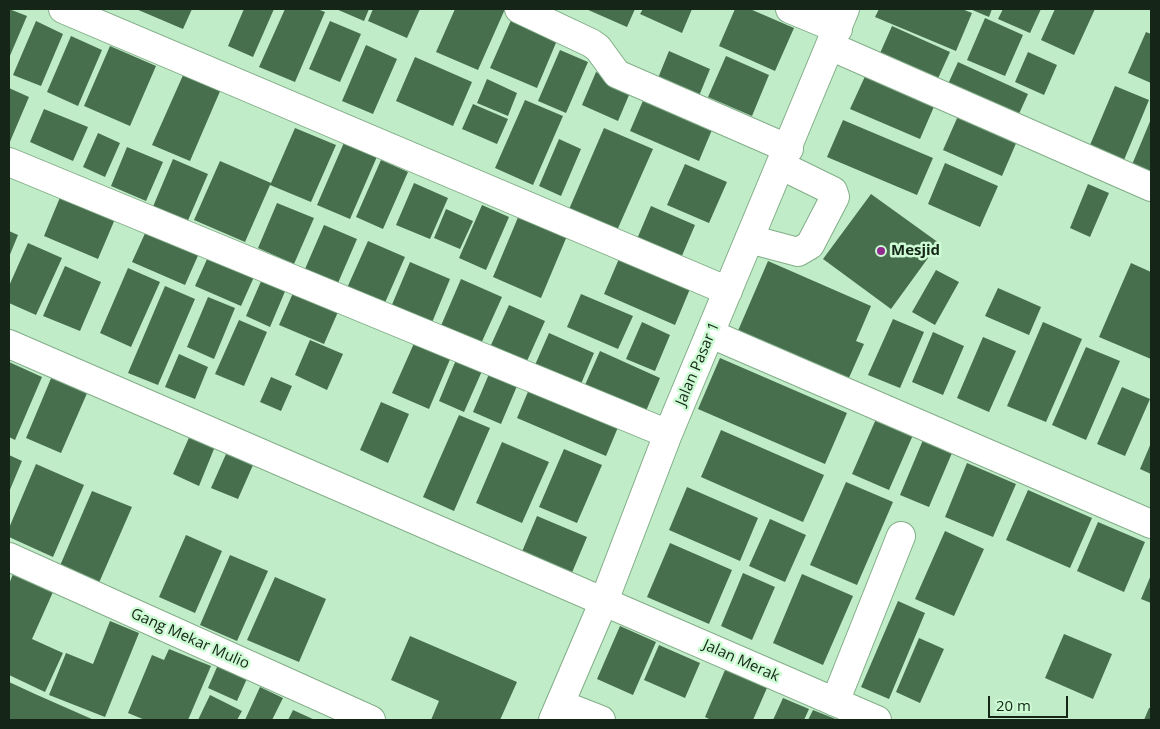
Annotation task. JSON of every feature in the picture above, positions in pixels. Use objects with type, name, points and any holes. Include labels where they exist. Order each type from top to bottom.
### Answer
[{"type":"street","points":[[63,9],[728,291]]},
{"type":"street","points":[[519,9],[591,43],[598,48],[617,74],[785,157],[833,191],[835,197],[810,245],[798,252],[749,239]]},
{"type":"street","points":[[790,9],[838,28],[1151,187]]},
{"type":"street","name":"Jalan Pasar 1","points":[[556,712],[604,601],[668,434],[838,28]]},
{"type":"street","points":[[9,162],[668,434]]},
{"type":"street","points":[[711,334],[1151,524]]},
{"type":"street","name":"Jalan Merak","points":[[9,344],[877,720]]},
{"type":"street","points":[[835,702],[901,536]]},
{"type":"street","name":"Gang Mekar Mulio","points":[[9,557],[371,720]]},
{"type":"street","points":[[556,712],[600,720]]},
{"type":"building","points":[[9,9],[27,16],[9,58]]},
{"type":"building","points":[[136,9],[192,9],[183,29]]},
{"type":"building","points":[[244,9],[274,9],[253,57],[228,46]]},
{"type":"building","points":[[285,9],[317,9],[325,12],[295,82],[259,67]]},
{"type":"building","points":[[336,9],[369,9],[364,21]]},
{"type":"building","points":[[373,9],[420,9],[407,38],[368,21]]},
{"type":"building","points":[[455,9],[505,9],[478,70],[436,52]]},
{"type":"building","points":[[586,9],[635,9],[627,27]]},
{"type":"building","points":[[643,9],[692,9],[682,33],[640,14]]},
{"type":"building","points":[[735,9],[750,9],[794,28],[775,71],[719,46]]},
{"type":"building","points":[[879,9],[962,9],[972,13],[956,51],[875,17]]},
{"type":"building","points":[[970,9],[992,9],[989,17]]},
{"type":"building","points":[[1003,9],[1041,9],[1030,33],[998,19]]},
{"type":"building","points":[[1055,9],[1095,9],[1074,55],[1041,40]]},
{"type":"building","points":[[512,18],[558,38],[537,88],[490,68]]},
{"type":"building","points":[[985,18],[1023,35],[1005,76],[967,60]]},
{"type":"building","points":[[36,21],[63,34],[41,86],[13,75]]},
{"type":"building","points":[[330,21],[361,34],[340,82],[309,69]]},
{"type":"building","points":[[892,26],[950,52],[935,85],[877,60]]},
{"type":"building","points":[[1146,32],[1151,34],[1151,83],[1128,73]]},
{"type":"building","points":[[71,36],[102,50],[78,106],[47,92]]},
{"type":"building","points":[[366,45],[397,59],[373,114],[342,101]]},
{"type":"building","points":[[110,46],[156,66],[130,126],[84,106]]},
{"type":"building","points":[[560,50],[588,62],[566,113],[538,101]]},
{"type":"building","points":[[669,51],[710,69],[699,96],[658,78]]},
{"type":"building","points":[[1028,52],[1057,65],[1044,95],[1015,82]]},
{"type":"building","points":[[726,56],[769,75],[752,116],[708,97]]},
{"type":"building","points":[[415,57],[472,82],[453,126],[396,101]]},
{"type":"building","points":[[958,62],[1028,94],[1018,116],[948,84]]},
{"type":"building","points":[[596,72],[632,88],[618,121],[582,105]]},
{"type":"building","points":[[867,72],[936,102],[920,139],[850,109]]},
{"type":"building","points":[[184,73],[221,89],[190,161],[152,145]]},
{"type":"building","points":[[487,79],[517,93],[508,116],[477,103]]},
{"type":"building","points":[[1115,86],[1149,100],[1124,160],[1090,145]]},
{"type":"building","points":[[9,88],[29,97],[9,144]]},
{"type":"building","points":[[645,96],[714,125],[699,161],[630,131]]},
{"type":"building","points":[[525,100],[563,116],[533,185],[495,168]]},
{"type":"building","points":[[473,104],[508,119],[497,144],[462,129]]},
{"type":"building","points":[[44,109],[88,127],[73,161],[30,142]]},
{"type":"building","points":[[958,116],[1017,141],[1002,176],[943,150]]},
{"type":"building","points":[[1151,119],[1151,176],[1131,167]]},
{"type":"building","points":[[843,120],[933,158],[917,195],[827,157]]},
{"type":"building","points":[[295,128],[336,145],[311,202],[270,185],[245,242],[194,220],[220,161],[271,183]]},
{"type":"building","points":[[604,128],[653,149],[615,235],[567,214]]},
{"type":"building","points":[[98,133],[120,143],[105,177],[83,167]]},
{"type":"building","points":[[346,138],[379,152],[350,219],[317,205]]},
{"type":"building","points":[[559,139],[581,149],[561,196],[539,186]]},
{"type":"building","points":[[127,147],[163,162],[146,201],[111,186]]},
{"type":"building","points":[[173,159],[208,174],[186,225],[152,209]]},
{"type":"building","points":[[381,160],[408,172],[383,229],[356,217]]},
{"type":"building","points":[[945,163],[998,186],[980,227],[928,204]]},
{"type":"building","points":[[685,164],[727,182],[709,223],[667,205]]},
{"type":"building","points":[[414,183],[448,198],[430,239],[396,225]]},
{"type":"building","points":[[1088,184],[1109,193],[1090,237],[1070,228]]},
{"type":"building","name":"Mesjid","points":[[871,194],[939,243],[891,309],[823,259]]},
{"type":"building","points":[[61,195],[115,219],[98,259],[44,236]]},
{"type":"building","points":[[277,203],[314,218],[294,264],[258,248]]},
{"type":"building","points":[[482,205],[509,217],[486,270],[459,258]]},
{"type":"building","points":[[651,206],[695,225],[681,258],[637,239]]},
{"type":"building","points":[[446,209],[473,221],[460,249],[434,238]]},
{"type":"building","points":[[519,215],[567,236],[541,298],[493,277]]},
{"type":"building","points":[[324,225],[357,239],[338,283],[305,269]]},
{"type":"building","points":[[147,229],[200,251],[185,285],[132,262]]},
{"type":"building","points":[[9,231],[18,235],[9,257]]},
{"type":"building","points":[[368,241],[405,257],[384,305],[347,288]]},
{"type":"building","points":[[28,243],[62,258],[36,315],[9,303],[9,286]]},
{"type":"building","points":[[212,248],[258,268],[241,306],[195,286]]},
{"type":"building","points":[[621,254],[692,284],[675,325],[604,294]]},
{"type":"building","points":[[768,261],[871,306],[856,341],[864,344],[848,380],[737,333]]},
{"type":"building","points":[[410,262],[450,279],[431,325],[391,307]]},
{"type":"building","points":[[1131,263],[1151,272],[1151,359],[1099,337]]},
{"type":"building","points":[[65,266],[101,282],[80,331],[43,316]]},
{"type":"building","points":[[128,268],[160,282],[131,347],[100,333]]},
{"type":"building","points":[[936,270],[959,282],[935,325],[912,312]]},
{"type":"building","points":[[265,272],[289,282],[270,327],[246,316]]},
{"type":"building","points":[[461,279],[502,297],[480,346],[440,328]]},
{"type":"building","points":[[165,286],[195,299],[158,385],[128,373]]},
{"type":"building","points":[[296,286],[341,305],[324,344],[279,325]]},
{"type":"building","points":[[998,288],[1041,307],[1029,335],[985,316]]},
{"type":"building","points":[[581,294],[633,316],[618,349],[567,327]]},
{"type":"building","points":[[208,297],[235,308],[214,359],[187,347]]},
{"type":"building","points":[[509,305],[545,321],[527,361],[491,345]]},
{"type":"building","points":[[893,319],[924,332],[900,388],[868,375]]},
{"type":"building","points":[[239,320],[267,332],[244,386],[215,374]]},
{"type":"building","points":[[642,322],[670,335],[655,371],[626,359]]},
{"type":"building","points":[[1043,322],[1082,339],[1046,422],[1007,406]]},
{"type":"building","points":[[933,332],[964,346],[943,395],[912,382]]},
{"type":"building","points":[[549,333],[594,353],[581,384],[535,365]]},
{"type":"building","points":[[983,337],[1016,351],[989,412],[957,398]]},
{"type":"building","points":[[310,340],[343,354],[327,390],[295,375]]},
{"type":"building","points":[[415,341],[451,357],[429,409],[392,393]]},
{"type":"building","points":[[1086,347],[1120,361],[1086,440],[1052,425]]},
{"type":"building","points":[[600,351],[660,378],[646,411],[585,385]]},
{"type":"building","points":[[179,354],[208,367],[195,399],[165,387]]},
{"type":"building","points":[[720,358],[847,413],[825,464],[698,409]]},
{"type":"building","points":[[456,360],[482,371],[464,412],[439,401]]},
{"type":"building","points":[[9,362],[42,377],[15,440],[9,437]]},
{"type":"building","points":[[489,374],[517,386],[501,424],[473,412]]},
{"type":"building","points":[[52,376],[88,391],[61,453],[26,438]]},
{"type":"building","points":[[271,377],[292,386],[281,411],[260,402]]},
{"type":"building","points":[[532,382],[621,420],[606,456],[517,418]]},
{"type":"building","points":[[1122,387],[1150,399],[1125,456],[1097,444]]},
{"type":"building","points":[[381,402],[409,414],[388,463],[360,450]]},
{"type":"building","points":[[459,415],[490,428],[454,511],[423,497]]},
{"type":"building","points":[[876,419],[913,435],[889,490],[852,474]]},
{"type":"building","points":[[721,430],[824,475],[803,522],[701,477]]},
{"type":"building","points":[[191,433],[216,444],[199,486],[173,474]]},
{"type":"building","points":[[923,440],[952,453],[929,507],[900,495]]},
{"type":"building","points":[[502,442],[549,462],[522,523],[476,503]]},
{"type":"building","points":[[1151,443],[1151,474],[1140,469]]},
{"type":"building","points":[[564,449],[602,465],[577,523],[539,507]]},
{"type":"building","points":[[226,454],[253,465],[238,499],[211,488]]},
{"type":"building","points":[[9,455],[22,461],[9,492]]},
{"type":"building","points":[[967,463],[1016,484],[993,537],[945,517]]},
{"type":"building","points":[[36,464],[84,485],[53,557],[9,537],[9,528]]},
{"type":"building","points":[[846,482],[893,502],[857,585],[810,565]]},
{"type":"building","points":[[687,487],[758,518],[740,561],[669,530]]},
{"type":"building","points":[[1028,490],[1092,518],[1070,568],[1006,540]]},
{"type":"building","points":[[92,491],[132,507],[98,585],[59,568]]},
{"type":"building","points":[[537,516],[587,537],[571,575],[521,554]]},
{"type":"building","points":[[770,519],[806,535],[785,582],[749,566]]},
{"type":"building","points":[[1098,522],[1145,542],[1124,592],[1077,571]]},
{"type":"building","points":[[945,531],[984,549],[954,616],[915,599]]},
{"type":"building","points":[[186,535],[222,551],[195,613],[159,597]]},
{"type":"building","points":[[670,543],[732,570],[709,624],[647,597]]},
{"type":"building","points":[[230,555],[268,571],[237,641],[200,625]]},
{"type":"building","points":[[743,573],[775,587],[752,640],[721,626]]},
{"type":"building","points":[[13,574],[53,592],[32,639],[63,653],[45,692],[9,675],[9,584]]},
{"type":"building","points":[[802,574],[853,596],[823,665],[773,643]]},
{"type":"building","points":[[1151,575],[1151,603],[1141,599]]},
{"type":"building","points":[[275,577],[326,599],[299,662],[247,640]]},
{"type":"building","points":[[898,601],[925,613],[889,699],[861,687]]},
{"type":"building","points":[[110,621],[139,633],[105,717],[49,695],[66,653],[93,664]]},
{"type":"building","points":[[620,626],[656,642],[633,695],[597,679]]},
{"type":"building","points":[[1064,634],[1112,654],[1093,699],[1045,678]]},
{"type":"building","points":[[410,636],[517,682],[500,720],[431,720],[439,701],[391,680]]},
{"type":"building","points":[[919,638],[944,649],[920,703],[896,692]]},
{"type":"building","points":[[659,645],[700,663],[685,698],[644,680]]},
{"type":"building","points":[[169,649],[211,666],[188,720],[145,720],[128,713],[152,655],[164,660]]},
{"type":"building","points":[[220,660],[249,674],[237,701],[208,688]]},
{"type":"building","points":[[728,663],[770,681],[753,720],[711,720],[705,717]]},
{"type":"building","points":[[9,682],[35,694],[94,720],[9,720]]},
{"type":"building","points":[[260,687],[283,698],[272,720],[245,720]]},
{"type":"building","points":[[210,695],[242,711],[237,720],[198,720]]},
{"type":"building","points":[[783,698],[809,709],[804,720],[773,720]]},
{"type":"building","points":[[1149,708],[1151,708],[1151,720],[1144,720]]},
{"type":"building","points":[[293,710],[315,720],[288,720]]},
{"type":"building","points":[[813,710],[838,720],[808,720]]},
{"type":"place","name":"Mesjid","points":[[881,251]]}]
